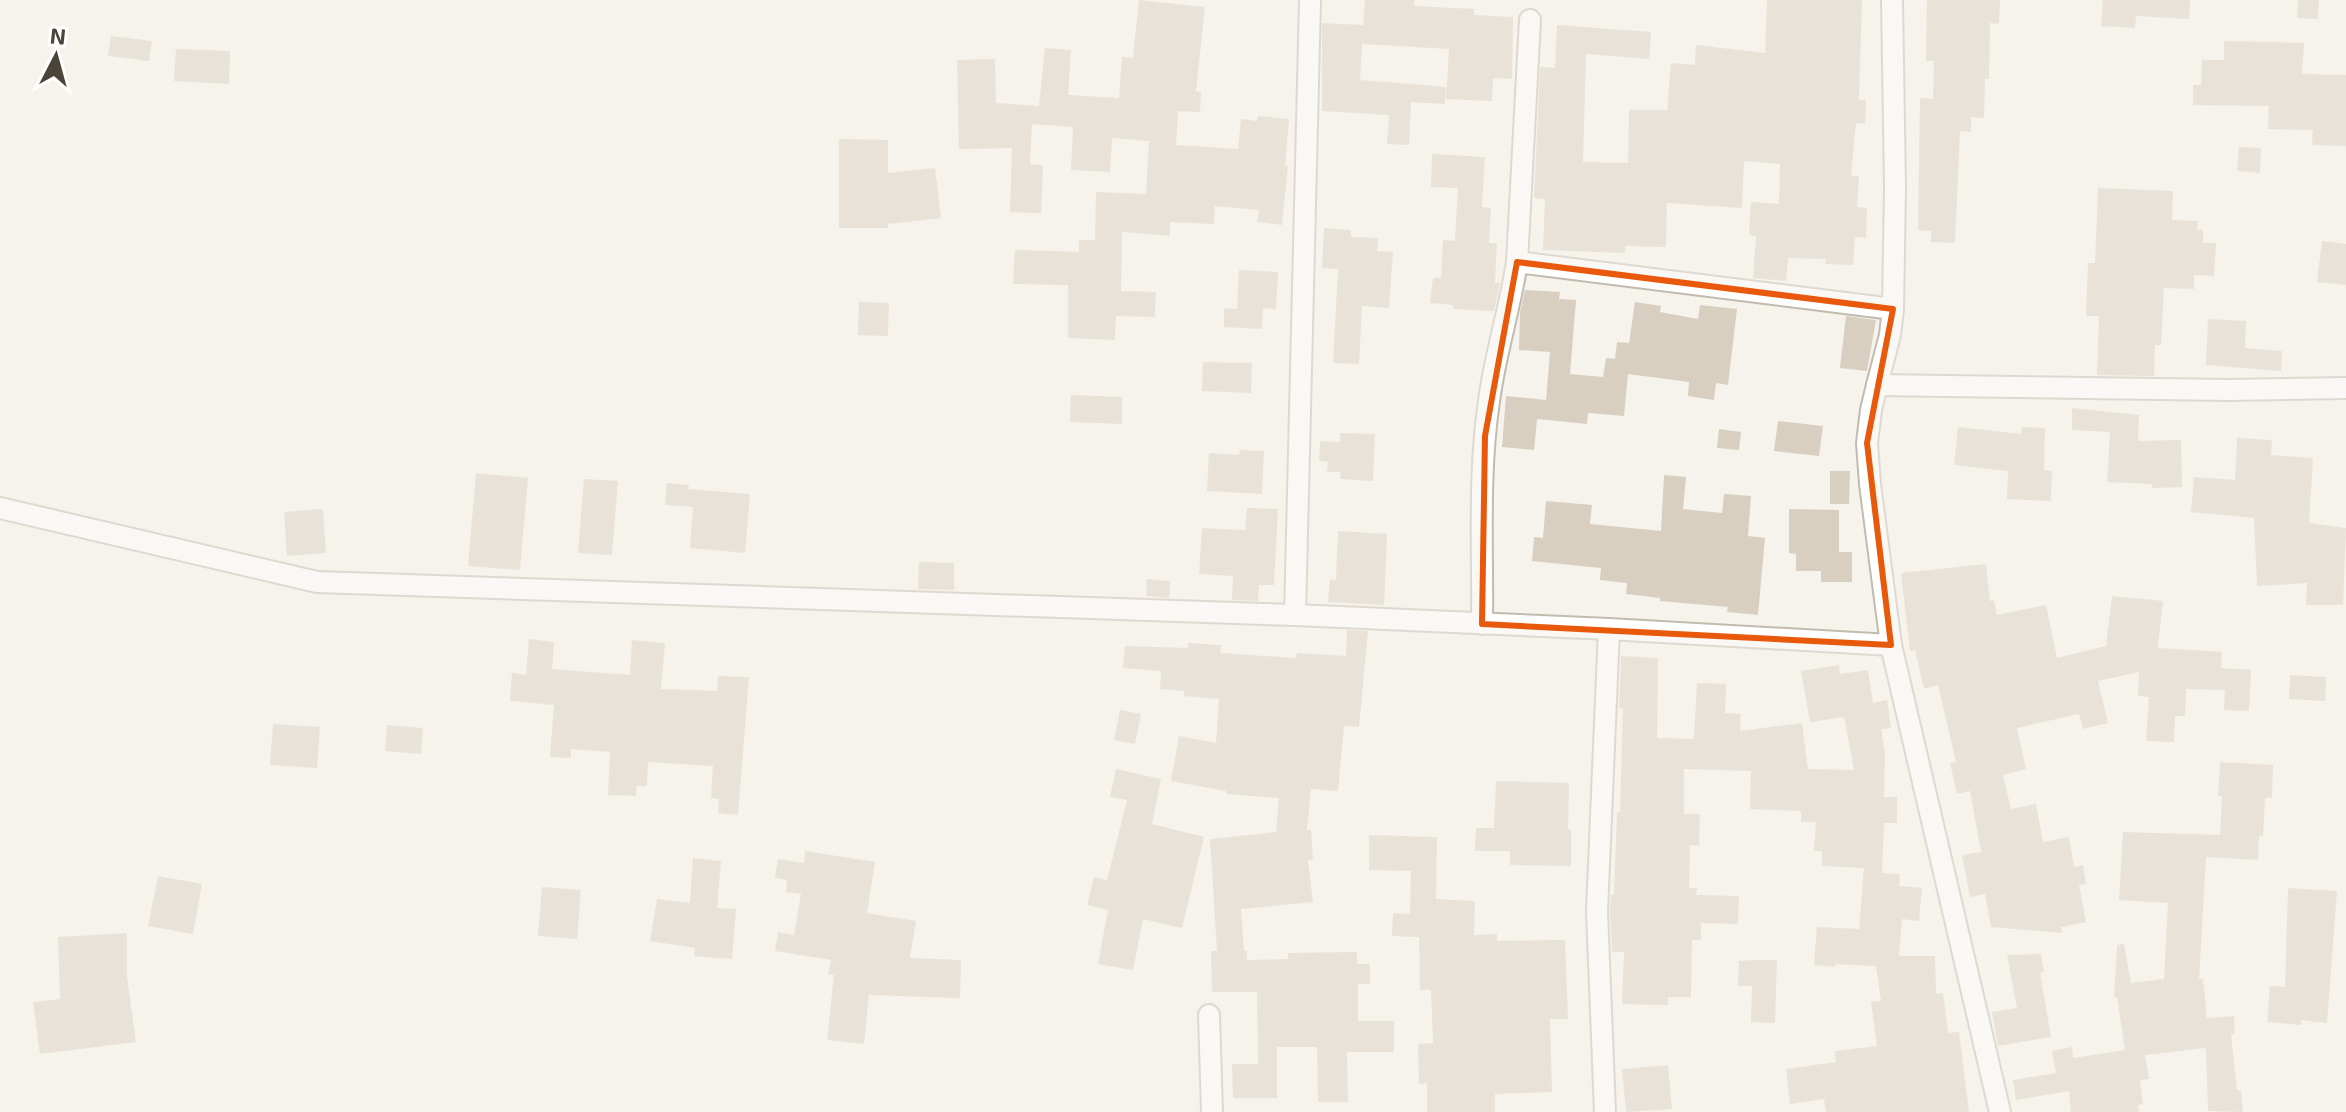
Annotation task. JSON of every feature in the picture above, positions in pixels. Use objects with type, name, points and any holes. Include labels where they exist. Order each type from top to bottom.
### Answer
[{"type":"street","points":[[1295,615],[1310,0]]},
{"type":"street","points":[[1892,0],[1893,309],[1890,335],[1871,410],[1867,443],[1869,471],[1891,645],[2000,1112]]},
{"type":"street","points":[[1482,624],[1485,436],[1517,262],[1530,20]]},
{"type":"street","points":[[1517,262],[1893,309]]},
{"type":"street","points":[[1877,385],[2229,390],[2346,388]]},
{"type":"street","points":[[0,508],[317,582],[1295,615],[1891,645]]},
{"type":"street","points":[[1605,1112],[1597,911],[1609,629]]},
{"type":"street","points":[[1209,1015],[1212,1112]]},
{"type":"highlighted area","points":[[1517,262],[1893,309],[1867,443],[1891,645],[1482,624],[1485,436]]},
{"type":"building","points":[[1139,0],[1205,7],[1196,91],[1201,92],[1200,112],[1178,111],[1176,145],[1238,149],[1241,119],[1257,121],[1258,116],[1289,119],[1282,225],[1257,222],[1259,210],[1215,206],[1214,224],[1170,222],[1170,236],[1122,232],[1121,291],[1156,292],[1155,317],[1116,316],[1115,340],[1068,338],[1068,285],[1013,284],[1015,250],[1079,252],[1079,240],[1095,240],[1096,192],[1146,194],[1149,141],[1112,138],[1110,172],[1071,170],[1073,127],[1032,124],[1030,164],[1043,165],[1041,213],[1010,212],[1012,148],[959,149],[957,60],[995,59],[996,103],[1039,106],[1045,48],[1071,50],[1068,95],[1119,98],[1122,57],[1133,58]]},
{"type":"building","points":[[1365,0],[1414,0],[1414,6],[1474,9],[1474,15],[1513,17],[1512,79],[1493,78],[1492,101],[1446,99],[1449,49],[1362,44],[1360,80],[1446,87],[1445,104],[1411,102],[1409,145],[1387,144],[1389,115],[1322,111],[1322,23],[1363,25]]},
{"type":"building","points":[[1767,0],[1862,0],[1859,100],[1866,100],[1865,124],[1856,123],[1851,176],[1859,176],[1857,207],[1867,208],[1866,238],[1855,237],[1853,265],[1825,264],[1826,259],[1788,258],[1786,281],[1753,278],[1756,236],[1749,235],[1751,202],[1779,204],[1780,164],[1744,161],[1742,208],[1667,203],[1666,247],[1625,246],[1625,253],[1543,250],[1545,199],[1534,198],[1540,67],[1555,68],[1557,25],[1651,32],[1649,59],[1586,54],[1583,162],[1628,163],[1629,110],[1667,110],[1671,63],[1695,65],[1696,45],[1765,53]]},
{"type":"building","points":[[1927,0],[2000,0],[1999,24],[1990,23],[1989,79],[1985,79],[1984,118],[1971,117],[1971,132],[1960,131],[1955,243],[1931,242],[1931,231],[1918,230],[1920,98],[1933,99],[1934,61],[1926,61]]},
{"type":"building","points":[[2103,0],[2190,0],[2189,19],[2136,16],[2135,28],[2101,26]]},
{"type":"building","points":[[2298,0],[2319,0],[2318,19],[2297,18]]},
{"type":"building","points":[[111,36],[152,41],[149,61],[108,56]]},
{"type":"building","points":[[2224,41],[2304,43],[2302,74],[2346,75],[2346,146],[2312,145],[2313,130],[2268,129],[2269,106],[2193,105],[2193,85],[2201,85],[2202,60],[2224,60]]},
{"type":"building","points":[[176,49],[230,51],[229,84],[174,81]]},
{"type":"building","points":[[839,139],[888,140],[888,173],[935,168],[941,218],[888,224],[888,228],[839,228]]},
{"type":"building","points":[[2239,147],[2261,148],[2260,173],[2237,171]]},
{"type":"building","points":[[1432,154],[1485,157],[1482,207],[1491,208],[1489,243],[1497,243],[1495,283],[1500,283],[1494,311],[1453,309],[1453,305],[1430,303],[1433,278],[1441,278],[1443,240],[1455,241],[1458,188],[1431,187]]},
{"type":"building","points":[[2098,188],[2173,191],[2172,220],[2198,221],[2197,230],[2203,230],[2203,243],[2216,243],[2214,276],[2194,275],[2194,289],[2164,288],[2161,345],[2155,345],[2154,376],[2097,375],[2099,316],[2086,316],[2088,263],[2095,263]]},
{"type":"building","points":[[1324,228],[1351,230],[1351,237],[1378,238],[1377,251],[1393,252],[1389,308],[1362,306],[1359,364],[1333,363],[1338,269],[1322,268]]},
{"type":"building","points":[[2322,241],[2346,244],[2346,285],[2317,282]]},
{"type":"building","points":[[1239,270],[1278,272],[1276,309],[1263,308],[1262,329],[1224,327],[1224,308],[1237,309]]},
{"type":"building","points":[[1525,290],[1560,292],[1559,299],[1576,300],[1570,374],[1603,377],[1606,358],[1615,359],[1617,342],[1629,343],[1635,302],[1661,306],[1660,312],[1698,319],[1700,305],[1737,309],[1728,385],[1716,383],[1714,400],[1688,396],[1689,382],[1628,374],[1624,416],[1588,413],[1587,424],[1537,419],[1534,450],[1502,447],[1506,396],[1546,400],[1550,352],[1519,350],[1520,312]]},
{"type":"building","points":[[859,302],[889,303],[888,336],[858,335]]},
{"type":"building","points":[[1846,316],[1876,320],[1867,371],[1840,368]]},
{"type":"building","points":[[2208,319],[2246,321],[2245,348],[2282,351],[2281,371],[2206,365]]},
{"type":"building","points":[[1203,362],[1252,363],[1251,393],[1202,391]]},
{"type":"building","points":[[1071,395],[1122,397],[1122,424],[1070,422]]},
{"type":"building","points":[[2072,408],[2139,415],[2138,441],[2181,440],[2182,487],[2152,488],[2152,484],[2107,482],[2110,432],[2072,430]]},
{"type":"building","points":[[1778,421],[1823,426],[1819,456],[1774,451]]},
{"type":"building","points":[[1958,427],[2021,434],[2022,427],[2045,428],[2044,470],[2052,471],[2051,501],[2007,499],[2008,471],[1954,465]]},
{"type":"building","points":[[1719,429],[1741,432],[1739,450],[1717,448]]},
{"type":"building","points":[[1340,433],[1375,434],[1373,481],[1340,479],[1341,472],[1327,472],[1328,462],[1319,461],[1320,441],[1340,442]]},
{"type":"building","points":[[2237,438],[2272,440],[2271,455],[2313,458],[2309,523],[2346,528],[2343,605],[2306,605],[2307,583],[2257,586],[2254,518],[2191,512],[2194,477],[2235,480]]},
{"type":"building","points":[[1240,450],[1264,451],[1262,494],[1207,491],[1209,453],[1239,455]]},
{"type":"building","points":[[1830,471],[1850,471],[1849,504],[1830,504]]},
{"type":"building","points":[[476,473],[528,478],[520,570],[468,566]]},
{"type":"building","points":[[1664,475],[1686,477],[1683,509],[1722,513],[1724,494],[1751,496],[1748,536],[1765,538],[1758,615],[1727,612],[1728,607],[1660,601],[1660,598],[1626,594],[1627,583],[1600,580],[1601,568],[1532,561],[1534,537],[1543,538],[1546,501],[1592,505],[1590,524],[1661,531]]},
{"type":"building","points":[[584,479],[618,481],[612,555],[578,553]]},
{"type":"building","points":[[667,483],[689,485],[688,489],[750,494],[745,553],[690,548],[693,507],[665,505]]},
{"type":"building","points":[[1247,508],[1278,509],[1274,585],[1259,585],[1258,601],[1232,600],[1233,576],[1199,574],[1202,528],[1245,530]]},
{"type":"building","points":[[323,509],[326,553],[287,556],[284,512]]},
{"type":"building","points":[[1789,509],[1839,510],[1839,552],[1852,552],[1852,582],[1821,582],[1821,571],[1796,571],[1796,554],[1789,553]]},
{"type":"building","points":[[1338,531],[1387,534],[1384,605],[1328,602],[1330,580],[1336,580]]},
{"type":"building","points":[[919,562],[954,563],[954,590],[918,589]]},
{"type":"building","points":[[1986,564],[1990,601],[1994,600],[1997,615],[2046,605],[2057,658],[2106,646],[2112,596],[2163,601],[2158,648],[2222,652],[2221,668],[2251,670],[2249,711],[2224,710],[2225,690],[2186,689],[2185,716],[2175,716],[2174,742],[2146,741],[2149,697],[2138,696],[2139,672],[2098,681],[2108,723],[2083,729],[2079,714],[2017,728],[2026,769],[2003,775],[2011,809],[2036,804],[2043,842],[2069,837],[2074,867],[2083,865],[2086,884],[2079,885],[2086,922],[2061,927],[2062,933],[1991,927],[1985,894],[1970,897],[1962,855],[1981,852],[1970,791],[1957,794],[1950,763],[1956,762],[1938,685],[1924,689],[1915,650],[1910,651],[1901,573]]},
{"type":"building","points":[[1147,579],[1170,581],[1169,598],[1146,596]]},
{"type":"building","points":[[1347,630],[1368,631],[1359,727],[1344,726],[1338,791],[1311,789],[1307,830],[1311,830],[1313,859],[1308,860],[1313,902],[1241,909],[1244,951],[1247,951],[1247,960],[1288,959],[1288,953],[1357,952],[1357,964],[1370,964],[1370,984],[1358,984],[1358,1021],[1394,1021],[1394,1052],[1347,1052],[1348,1102],[1318,1102],[1317,1047],[1277,1047],[1277,1098],[1233,1098],[1232,1064],[1258,1064],[1257,992],[1212,992],[1211,951],[1217,951],[1210,839],[1276,832],[1279,798],[1226,794],[1226,791],[1171,781],[1179,736],[1216,743],[1219,699],[1184,696],[1184,691],[1160,689],[1161,671],[1123,668],[1125,646],[1188,648],[1188,643],[1221,645],[1220,653],[1296,658],[1297,653],[1346,656]]},
{"type":"building","points":[[529,639],[554,642],[552,669],[630,675],[632,640],[665,643],[661,689],[717,691],[718,676],[749,677],[738,815],[718,813],[719,799],[711,798],[713,766],[648,762],[647,786],[637,786],[636,796],[608,795],[610,752],[571,749],[571,758],[550,757],[554,705],[510,701],[512,673],[526,675]]},
{"type":"building","points":[[1621,656],[1658,658],[1657,738],[1694,739],[1697,683],[1726,684],[1725,713],[1741,714],[1740,731],[1802,723],[1808,769],[1854,770],[1844,717],[1810,722],[1801,671],[1839,665],[1840,674],[1868,670],[1873,703],[1887,700],[1891,728],[1881,729],[1885,753],[1884,797],[1897,797],[1897,823],[1884,823],[1882,873],[1900,874],[1899,886],[1922,888],[1919,921],[1902,919],[1899,956],[1935,956],[1936,994],[1943,993],[1948,1033],[1959,1032],[1969,1112],[1826,1112],[1824,1099],[1790,1104],[1786,1069],[1836,1062],[1835,1051],[1877,1046],[1871,1002],[1881,1001],[1876,966],[1814,965],[1817,927],[1859,929],[1864,868],[1822,866],[1822,851],[1814,851],[1816,822],[1801,822],[1801,811],[1750,809],[1751,771],[1684,769],[1684,814],[1700,814],[1699,846],[1690,845],[1689,888],[1697,888],[1696,895],[1739,896],[1738,924],[1701,923],[1701,940],[1692,940],[1691,997],[1668,997],[1668,1005],[1622,1004],[1624,952],[1612,952],[1610,911],[1611,895],[1614,895],[1617,812],[1620,812]]},
{"type":"building","points":[[2290,675],[2326,677],[2325,701],[2289,699]]},
{"type":"building","points":[[1120,710],[1141,714],[1135,744],[1114,740]]},
{"type":"building","points":[[273,724],[320,727],[317,768],[270,765]]},
{"type":"building","points":[[387,725],[423,728],[421,754],[385,751]]},
{"type":"building","points":[[2220,762],[2273,765],[2272,798],[2265,798],[2258,860],[2206,857],[2199,979],[2203,979],[2207,1018],[2234,1016],[2235,1034],[2231,1034],[2237,1090],[2241,1090],[2243,1112],[2208,1111],[2206,1048],[2145,1055],[2149,1079],[2140,1080],[2143,1104],[2138,1105],[2139,1112],[2071,1112],[2069,1091],[2016,1100],[2013,1080],[2056,1073],[2052,1051],[2072,1047],[2073,1058],[2125,1050],[2117,997],[2114,997],[2117,945],[2124,944],[2131,983],[2164,979],[2168,903],[2119,900],[2123,832],[2220,835]]},
{"type":"building","points":[[1116,769],[1161,779],[1152,824],[1204,837],[1182,928],[1143,919],[1133,970],[1098,964],[1108,910],[1087,905],[1094,877],[1107,880],[1127,800],[1110,797]]},
{"type":"building","points":[[1496,781],[1569,783],[1571,866],[1510,865],[1510,851],[1475,851],[1476,828],[1494,828]]},
{"type":"building","points":[[1369,835],[1437,837],[1436,899],[1475,901],[1474,935],[1497,934],[1497,941],[1565,940],[1568,1019],[1550,1019],[1552,1092],[1495,1094],[1495,1112],[1427,1112],[1427,1083],[1419,1084],[1418,1044],[1433,1043],[1431,990],[1420,990],[1419,937],[1392,936],[1393,913],[1410,914],[1411,871],[1369,870]]},
{"type":"building","points":[[805,851],[875,862],[867,913],[916,921],[910,958],[961,960],[960,998],[869,995],[864,1044],[827,1040],[834,975],[828,974],[831,960],[775,951],[778,932],[794,935],[801,894],[786,892],[787,880],[775,878],[778,859],[804,863]]},
{"type":"building","points":[[693,858],[721,861],[717,908],[736,909],[732,959],[694,956],[695,948],[650,941],[657,899],[690,903]]},
{"type":"building","points":[[158,876],[202,884],[193,934],[148,926]]},
{"type":"building","points":[[542,887],[581,890],[577,939],[538,936]]},
{"type":"building","points":[[2288,888],[2337,891],[2327,1023],[2301,1020],[2301,1025],[2267,1022],[2270,986],[2285,987]]},
{"type":"building","points":[[127,933],[127,977],[136,1042],[40,1054],[33,1002],[60,999],[58,937]]},
{"type":"building","points":[[2041,954],[2044,972],[2040,973],[2051,1037],[1998,1046],[1992,1012],[2017,1008],[2007,955]]},
{"type":"building","points":[[1777,960],[1775,1023],[1751,1022],[1752,986],[1738,986],[1739,961]]},
{"type":"building","points":[[1668,1065],[1672,1109],[1626,1112],[1622,1069]]}]
